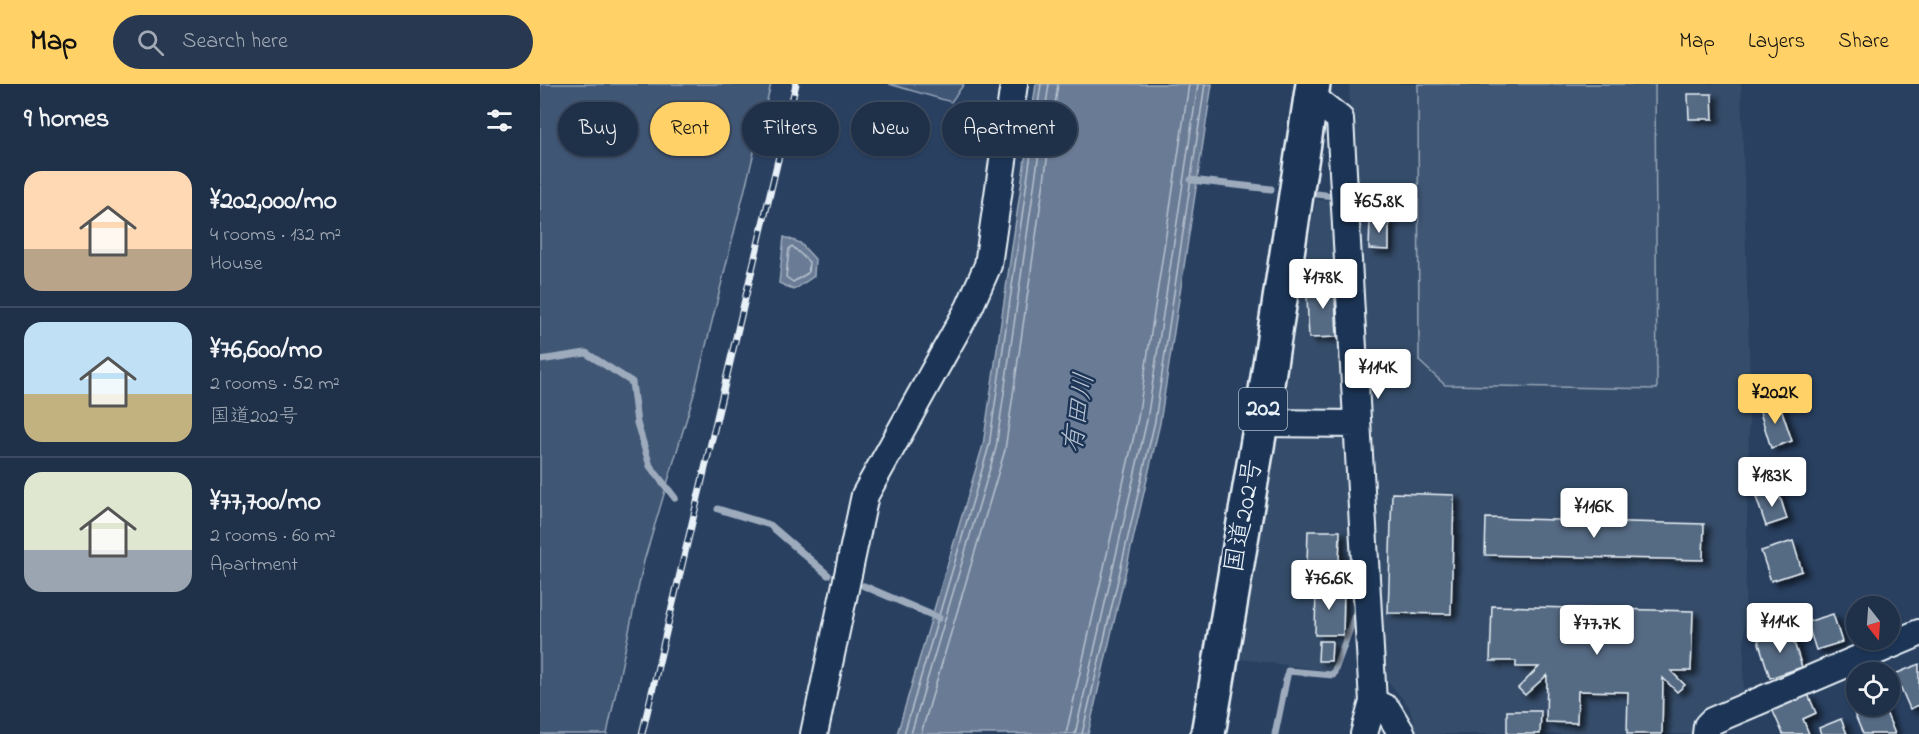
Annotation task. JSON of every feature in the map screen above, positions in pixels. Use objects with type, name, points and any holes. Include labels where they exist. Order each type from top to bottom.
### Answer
[{"type":"highway","name":"国道202号","points":[[1208,734],[1261,423],[1312,90]]},
{"type":"street","points":[[814,734],[865,495],[969,308],[988,265],[1014,84]]},
{"type":"street","points":[[1312,90],[1340,119],[1373,702],[1364,734]]},
{"type":"street","points":[[1261,423],[1358,424]]},
{"type":"street","points":[[1706,734],[1707,726],[1712,721],[1919,633]]},
{"type":"street","points":[[1373,702],[1387,709],[1402,734]]},
{"type":"shaded area","points":[[540,84],[771,84],[767,102],[742,102],[742,156],[753,156],[694,394],[644,561],[607,734],[540,734]]},
{"type":"shaded area","points":[[889,84],[964,84],[951,102]]},
{"type":"shaded area","points":[[1349,84],[1741,84],[1750,385],[1743,699],[1696,734],[1418,734],[1409,707],[1383,675]]},
{"type":"shaded area","points":[[1418,84],[1655,84],[1657,389],[1445,385],[1419,361]]},
{"type":"shaded area","points":[[1316,199],[1338,203],[1360,613],[1338,672],[1241,659]]},
{"type":"water","name":"有田川","points":[[1036,84],[1212,84],[1160,423],[1088,734],[897,734],[983,445],[1025,156],[1077,156],[1077,102],[1033,102]]},
{"type":"water","points":[[784,237],[800,243],[815,259],[814,276],[794,290],[779,283]]},
{"type":"building","points":[[1688,94],[1712,94],[1713,119],[1689,119]]},
{"type":"building","points":[[1370,219],[1389,219],[1389,250],[1369,249]]},
{"type":"building","points":[[1334,278],[1337,337],[1309,338],[1307,297],[1315,296],[1314,279]]},
{"type":"building","points":[[1779,402],[1792,441],[1771,448],[1759,409]]},
{"type":"building","points":[[1778,490],[1787,519],[1766,526],[1756,497]]},
{"type":"building","points":[[1392,493],[1454,495],[1451,614],[1388,613]]},
{"type":"building","points":[[1486,518],[1704,524],[1703,560],[1485,555]]},
{"type":"building","points":[[1308,531],[1340,531],[1339,564],[1307,563]]},
{"type":"building","points":[[1793,541],[1802,571],[1771,581],[1761,551]]},
{"type":"building","points":[[1316,587],[1344,588],[1343,635],[1315,635]]},
{"type":"building","points":[[1492,606],[1693,611],[1691,671],[1671,671],[1685,685],[1677,692],[1663,678],[1662,734],[1627,734],[1628,692],[1578,691],[1577,723],[1546,722],[1547,675],[1525,695],[1518,688],[1539,667],[1516,667],[1516,661],[1490,661]]},
{"type":"building","points":[[1833,614],[1842,642],[1816,650],[1807,622]]},
{"type":"building","points":[[1790,630],[1802,667],[1770,678],[1758,640]]},
{"type":"building","points":[[1319,641],[1332,641],[1331,661],[1318,661]]},
{"type":"building","points":[[1919,664],[1919,705],[1910,709],[1900,686],[1900,672]]},
{"type":"building","points":[[1808,694],[1816,713],[1803,719],[1809,734],[1783,734],[1772,709]]},
{"type":"building","points":[[1507,711],[1541,711],[1540,734],[1507,734]]},
{"type":"building","points":[[1855,716],[1888,716],[1895,734],[1863,734]]},
{"type":"building","points":[[1841,719],[1847,734],[1821,734],[1819,728]]},
{"type":"waterway","points":[[1191,180],[1271,189]]},
{"type":"waterway","points":[[1316,194],[1334,196],[1334,202]]},
{"type":"waterway","points":[[540,360],[586,353],[632,382],[637,423],[650,466],[675,498]]},
{"type":"waterway","points":[[718,509],[770,525],[828,575]]},
{"type":"waterway","points":[[864,586],[939,618]]},
{"type":"waterway","points":[[1275,734],[1288,671],[1333,675],[1357,609]]},
{"type":"railway","points":[[642,734],[796,84]]}]
